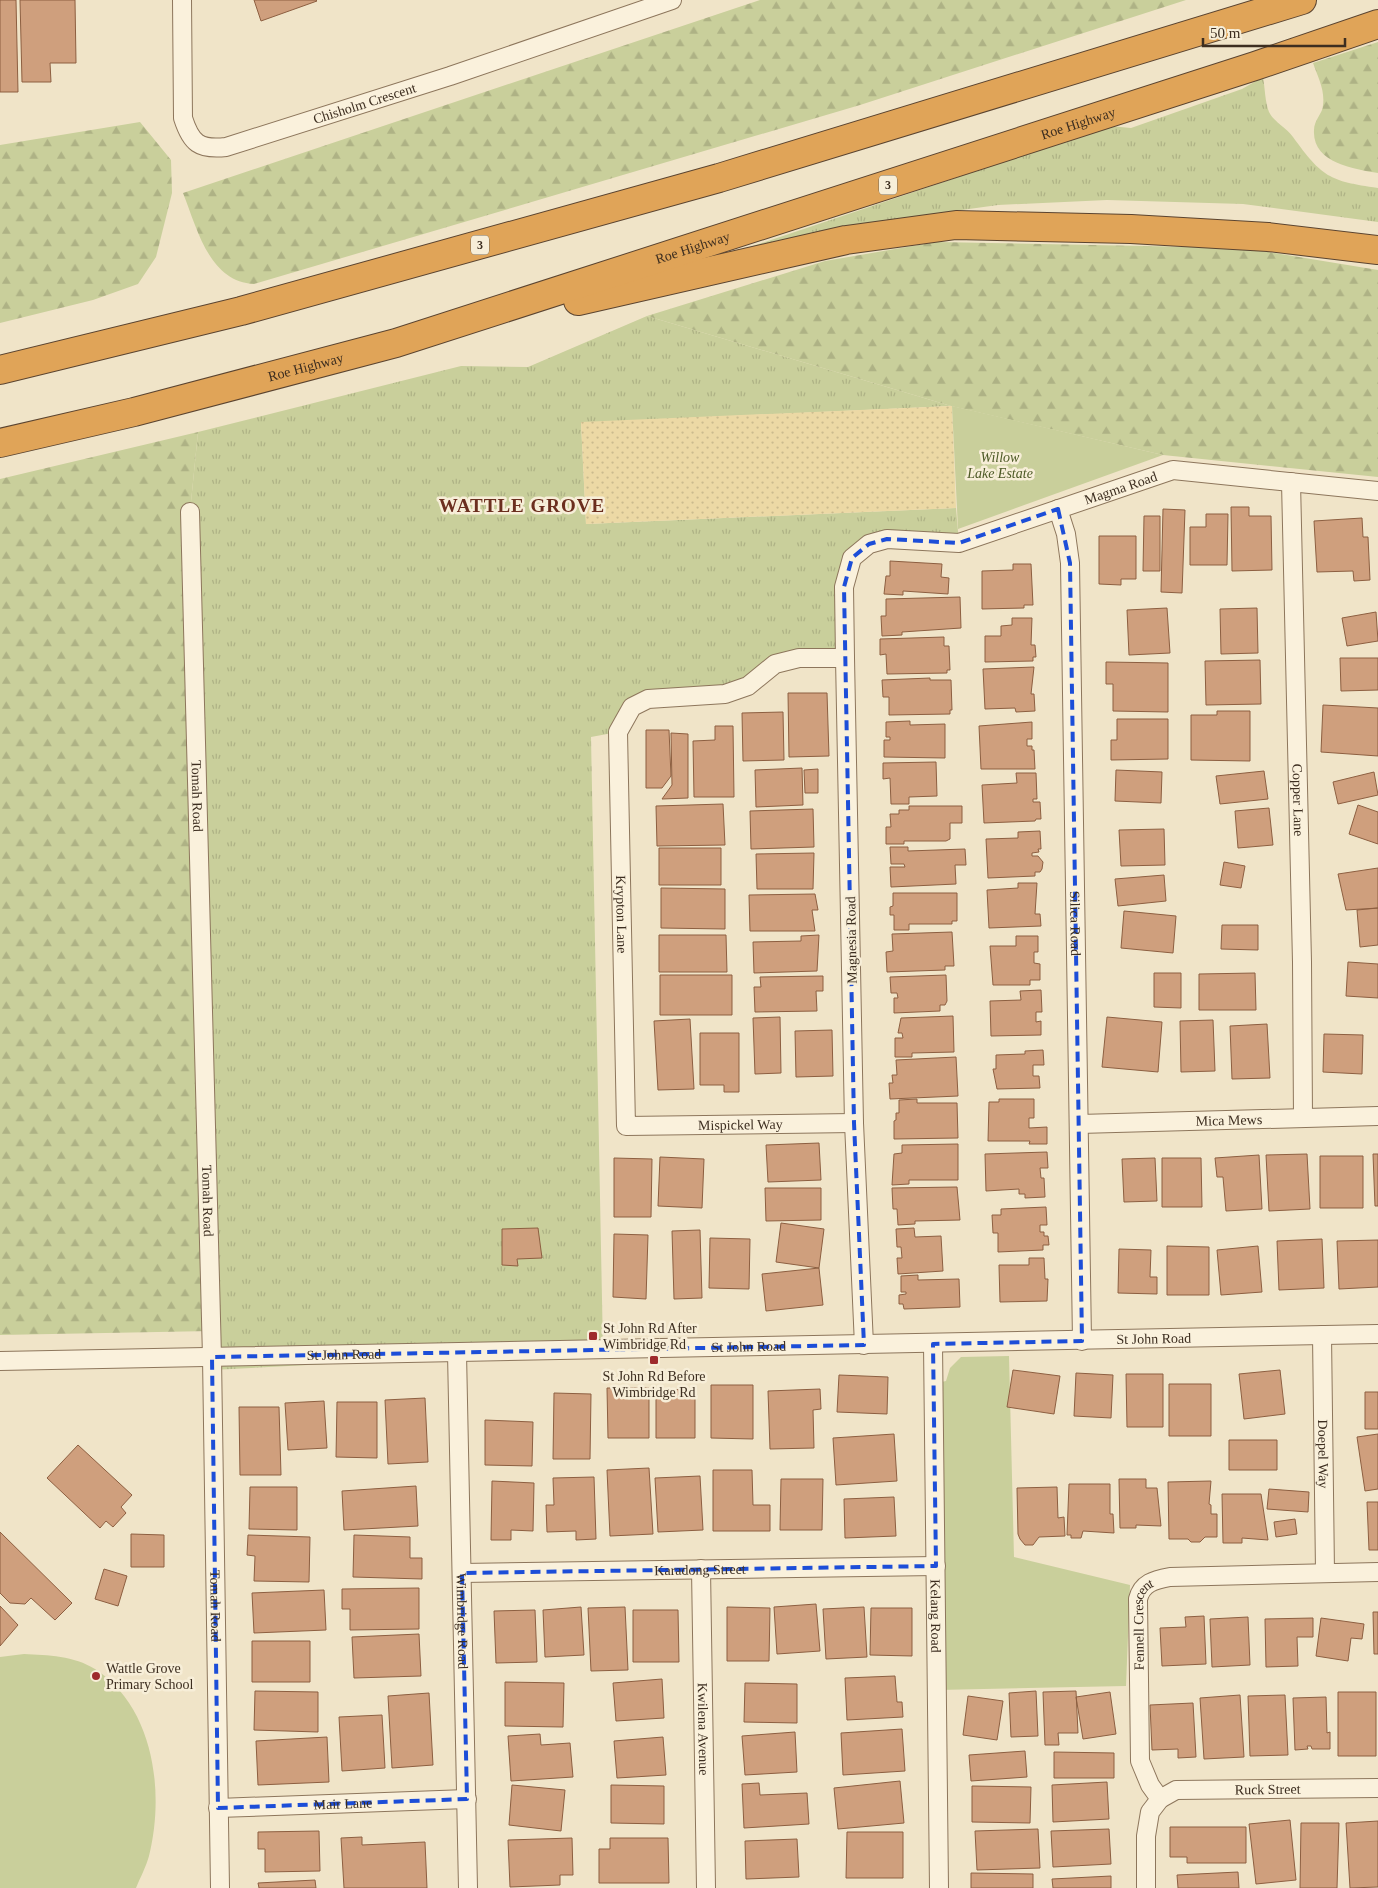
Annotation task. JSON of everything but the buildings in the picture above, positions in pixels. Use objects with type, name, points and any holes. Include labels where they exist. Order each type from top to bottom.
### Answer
[{"type":"highway","name":"3","points":[[0,370],[241,312],[672,191],[1199,33],[1302,0]]},
{"type":"highway","name":"Roe Highway","points":[[0,443],[143,410],[396,342],[1256,66],[1378,24]]},
{"type":"highway","points":[[396,342],[846,240],[956,225],[1131,228],[1268,237],[1378,250]]},
{"type":"street","name":"Chisholm Crescent","points":[[182,0],[183,118],[188,134],[199,146],[212,149],[226,147],[441,79],[672,0]]},
{"type":"street","name":"Magma Road","points":[[869,544],[888,539],[959,543],[1173,470],[1378,491]]},
{"type":"street","name":"Copper Lane","points":[[1291,482],[1303,1117]]},
{"type":"street","name":"Silica Road","points":[[1058,509],[1066,534],[1070,563],[1082,1341]]},
{"type":"street","name":"Tomah Road","points":[[190,512],[212,1357],[220,1888]]},
{"type":"street","name":"Magnesia Road","points":[[864,1345],[854,1123],[844,587],[852,558],[869,544]]},
{"type":"street","name":"Krypton Lane","points":[[626,1126],[618,732],[632,707],[648,699],[725,694],[748,686],[775,664],[791,660],[845,658]]},
{"type":"street","name":"Mica Mews","points":[[1079,1124],[1378,1116]]},
{"type":"street","name":"Mispickel Way","points":[[626,1126],[854,1123]]},
{"type":"street","name":"St John Road","points":[[0,1361],[1378,1334]]},
{"type":"street","name":"Doepel Way","points":[[1322,1335],[1325,1572]]},
{"type":"street","name":"Kelang Road","points":[[933,1344],[932,1447],[936,1566],[939,1888]]},
{"type":"street","name":"Wimbridge Road","points":[[457,1353],[468,1888]]},
{"type":"street","name":"Karadong Street","points":[[462,1573],[936,1566]]},
{"type":"street","name":"Kwilena Avenue","points":[[701,1569],[706,1888]]},
{"type":"street","name":"Fennell Crescent","points":[[1160,1799],[1150,1785],[1140,1761],[1138,1600],[1140,1592],[1150,1582],[1170,1577],[1378,1572]]},
{"type":"street","name":"Ruck Street","points":[[1160,1799],[1176,1790],[1378,1788]]},
{"type":"street","name":"Mair Lane","points":[[218,1808],[467,1799]]},
{"type":"street","points":[[1146,1888],[1146,1836],[1150,1812],[1160,1799]]},
{"type":"highlighted area","points":[[1058,509],[1070,563],[1082,1341],[933,1344],[936,1566],[462,1573],[467,1799],[218,1808],[212,1357],[864,1345],[854,1123],[844,587],[852,558],[869,544],[887,539],[959,543]]},
{"type":"green space","points":[[760,0],[1186,0],[860,105],[254,284],[239,281],[226,274],[215,264],[200,237],[183,193]]},
{"type":"green space","points":[[1378,42],[1378,173],[1336,162],[1320,150],[1315,141],[1314,130],[1315,123],[1323,108],[1323,94],[1313,63]]},
{"type":"green space","points":[[1263,77],[1269,112],[1320,169],[1328,175],[1348,183],[1378,188],[1378,222],[1243,204],[1107,200],[998,205],[875,222],[720,257],[1110,126],[1131,128],[1242,89]]},
{"type":"green space","points":[[140,122],[171,160],[172,193],[156,257],[138,284],[93,300],[0,323],[0,145]]},
{"type":"green space","points":[[936,242],[1244,248],[1378,270],[1378,477],[1163,455],[951,406],[647,316],[825,261]]},
{"type":"green space","points":[[647,316],[951,406],[581,423],[586,524],[956,508],[959,543],[887,539],[852,558],[845,658],[799,658],[748,686],[648,699],[618,732],[591,737],[603,1350],[212,1370],[190,512],[198,432],[461,366],[528,367]]},
{"type":"green space","name":"Willow Lake Estate","points":[[952,406],[1163,455],[958,529]]},
{"type":"green space","points":[[198,432],[190,512],[211,1331],[0,1335],[0,479]]},
{"type":"green space","points":[[1009,1356],[1014,1557],[1130,1585],[1126,1686],[938,1690],[933,1384],[946,1381],[950,1368],[961,1357]]},
{"type":"green space","points":[[24,1654],[70,1659],[87,1665],[115,1685],[131,1705],[142,1728],[150,1753],[155,1779],[156,1805],[154,1831],[149,1856],[136,1888],[0,1888],[0,1657]]},
{"type":"sand","points":[[952,406],[956,508],[586,524],[581,422]]},
{"type":"place","name":"St John Rd After Wimbridge Rd","points":[[593,1336]]},
{"type":"place","name":"St John Rd Before Wimbridge Rd","points":[[654,1360]]},
{"type":"place","name":"Wattle Grove Primary School","points":[[96,1676]]},
{"type":"district","name":"WATTLE GROVE","points":[[522,505]]}]
